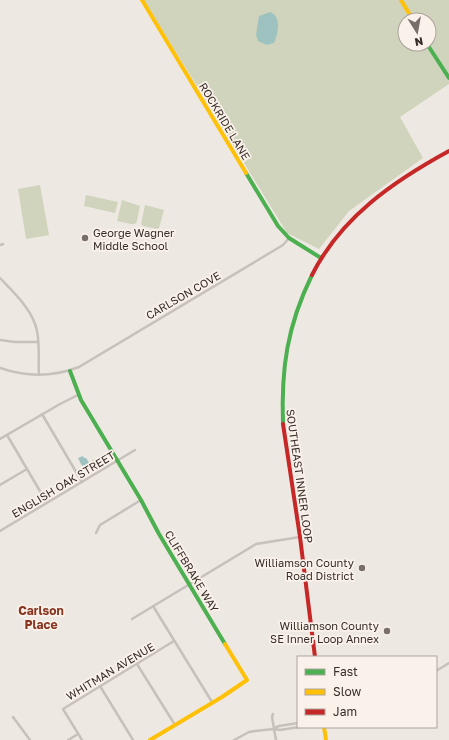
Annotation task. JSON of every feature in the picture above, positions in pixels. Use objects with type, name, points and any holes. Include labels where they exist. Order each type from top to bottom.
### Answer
[{"type":"street","name":"ROCKRIDE LANE","points":[[142,0],[278,226],[289,238],[321,258]]},
{"type":"street","points":[[401,0],[408,12]]},
{"type":"street","points":[[433,52],[449,78]]},
{"type":"street","name":"SOUTHEAST INNER LOOP","points":[[315,656],[300,537],[283,426],[281,397],[283,367],[289,334],[304,289],[321,258],[347,224],[370,203],[398,181],[449,151]]},
{"type":"street","name":"CARLSON COVE","points":[[0,368],[13,372],[39,375],[70,371],[173,312],[283,245],[289,238]]},
{"type":"street","points":[[0,278],[29,312],[36,325],[39,375]]},
{"type":"street","points":[[0,340],[15,342],[38,342]]},
{"type":"street","name":"CLIFFBRAKE WAY","points":[[70,371],[78,395],[141,500],[159,534],[247,680],[150,740]]},
{"type":"street","points":[[0,439],[78,395]]},
{"type":"street","points":[[42,414],[82,482]]},
{"type":"street","points":[[7,435],[47,503]]},
{"type":"street","name":"ENGLISH OAK STREET","points":[[0,531],[135,450]]},
{"type":"street","points":[[0,485],[26,469]]},
{"type":"street","points":[[96,533],[100,525],[141,500]]},
{"type":"street","points":[[132,619],[256,544],[300,537]]},
{"type":"street","points":[[153,606],[212,702]]},
{"type":"street","name":"WHITMAN AVENUE","points":[[82,740],[63,709],[174,641]]},
{"type":"street","points":[[137,664],[175,725]]},
{"type":"street","points":[[437,670],[449,664]]},
{"type":"street","points":[[100,686],[133,740]]},
{"type":"street","points":[[273,714],[272,717],[276,740]]},
{"type":"street","points":[[13,717],[30,740]]},
{"type":"street","points":[[274,729],[279,726],[297,723]]},
{"type":"street","points":[[234,740],[249,732],[297,727]]},
{"type":"street","points":[[324,728],[326,740]]},
{"type":"street","points":[[68,740],[78,734]]},
{"type":"green space","points":[[144,0],[449,0],[449,84],[400,117],[423,158],[349,211],[319,249],[287,233]]},
{"type":"green space","points":[[40,185],[49,235],[26,239],[18,189]]},
{"type":"green space","points":[[86,195],[118,202],[115,213],[84,206]]},
{"type":"green space","points":[[122,200],[140,206],[135,224],[117,221]]},
{"type":"green space","points":[[145,205],[164,210],[159,228],[157,229],[143,226],[141,224]]},
{"type":"green space","points":[[96,459],[101,462],[101,466],[92,471],[89,467],[92,460]]},
{"type":"water","points":[[270,12],[274,14],[278,21],[278,30],[274,43],[267,45],[258,41],[256,35],[259,16]]},
{"type":"water","points":[[83,456],[90,464],[85,467],[84,465],[82,466],[78,458]]},
{"type":"traffic: fast","points":[[432,52],[449,78]]},
{"type":"traffic: fast","points":[[246,173],[278,226],[289,238],[321,258]]},
{"type":"traffic: fast","points":[[283,424],[283,385],[287,348],[291,330],[303,294],[312,275]]},
{"type":"traffic: fast","points":[[70,371],[81,400],[225,644]]},
{"type":"traffic: slow","points":[[142,0],[246,173]]},
{"type":"traffic: slow","points":[[401,0],[408,12]]},
{"type":"traffic: slow","points":[[150,740],[222,697],[247,680],[225,644]]},
{"type":"traffic: slow","points":[[324,728],[326,740]]},
{"type":"traffic: jam","points":[[312,275],[324,254],[338,235],[371,202],[408,175],[449,151]]},
{"type":"traffic: jam","points":[[283,424],[300,537],[315,656]]},
{"type":"place","name":"George Wagner Middle School","points":[[85,238]]},
{"type":"place","name":"Williamson County Road District","points":[[362,568]]},
{"type":"place","name":"Williamson County SE Inner Loop Annex","points":[[387,631]]},
{"type":"district","name":"Carlson Place","points":[[41,617]]}]
